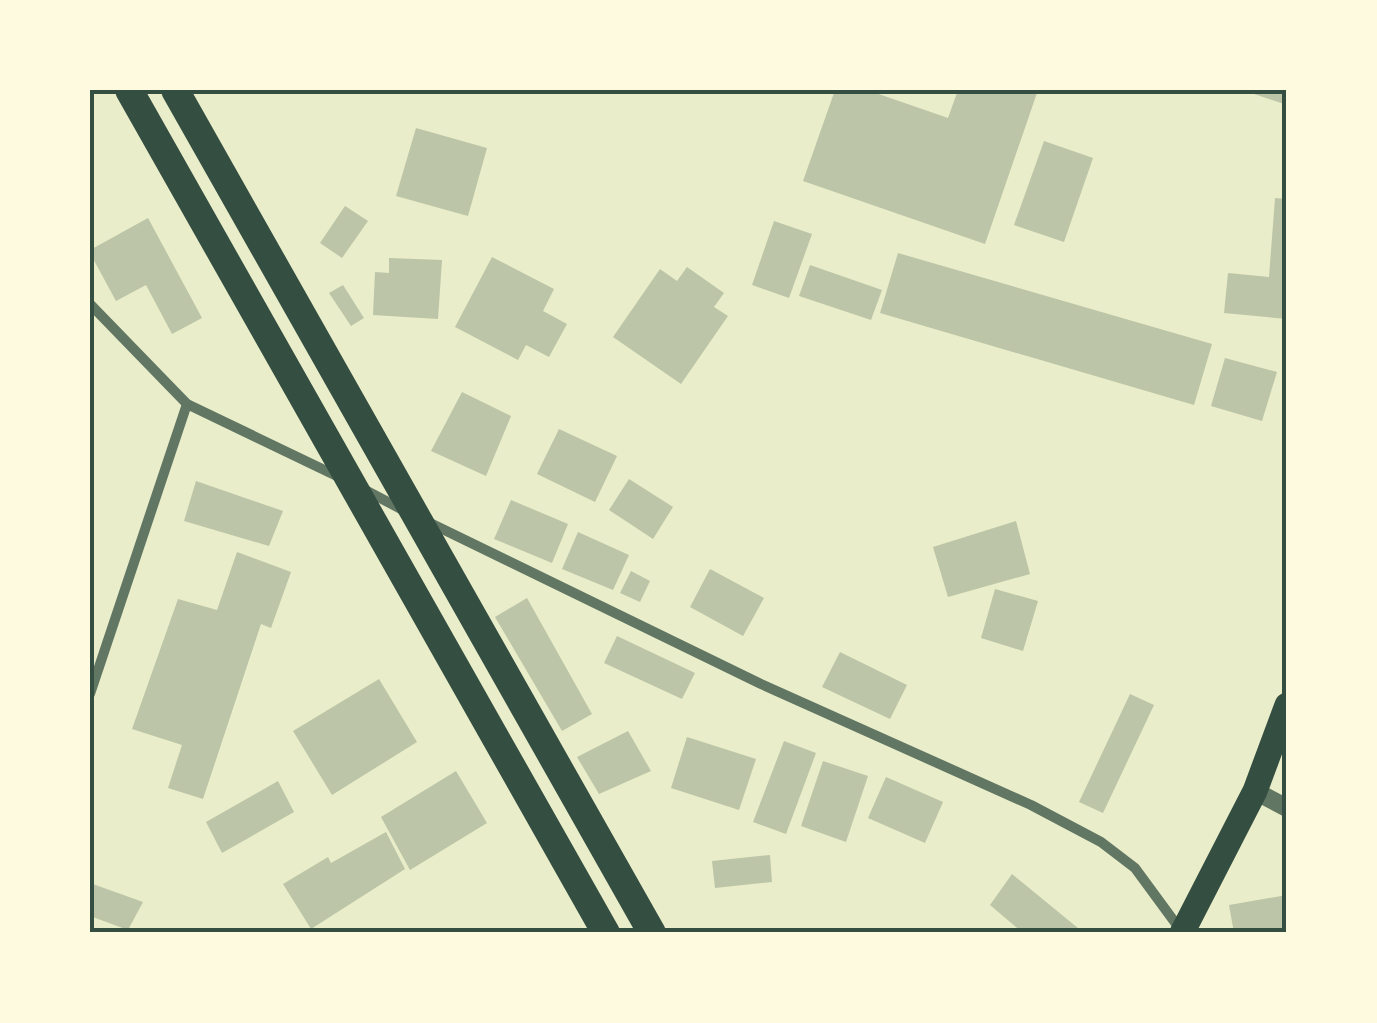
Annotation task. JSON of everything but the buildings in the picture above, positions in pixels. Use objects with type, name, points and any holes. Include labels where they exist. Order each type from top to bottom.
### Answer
[{"type":"highway","points":[[129,90],[606,933]]},
{"type":"highway","points":[[175,90],[652,933]]},
{"type":"main road","points":[[1182,933],[1256,791],[1287,705]]},
{"type":"street","points":[[90,304],[188,404],[761,684],[1031,805],[1101,842],[1134,868],[1182,933]]},
{"type":"street","points":[[90,694],[188,404]]},
{"type":"street","points":[[1256,791],[1287,808]]}]
